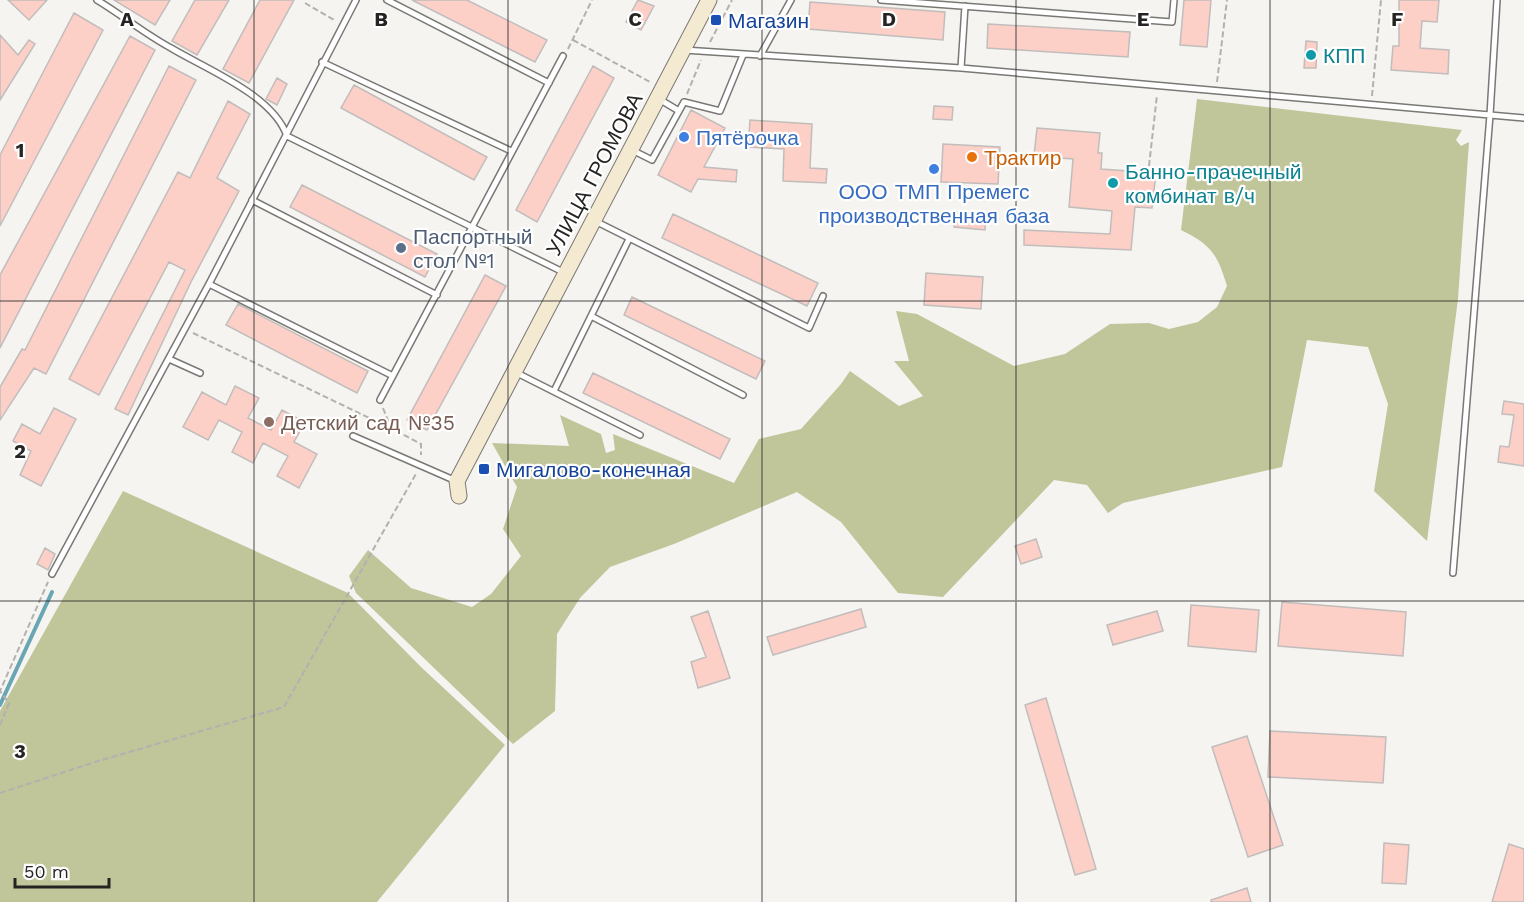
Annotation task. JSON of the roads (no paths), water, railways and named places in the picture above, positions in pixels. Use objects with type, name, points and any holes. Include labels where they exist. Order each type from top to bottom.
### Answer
[{"type":"street","name":"УЛИЦА ГРОМОВА","points":[[458,489],[514,372],[709,0]]},
{"type":"lane","points":[[97,0],[169,47],[252,96],[282,121],[287,136],[566,273]]},
{"type":"lane","points":[[52,574],[210,284],[287,136],[322,62],[356,0]]},
{"type":"lane","points":[[387,0],[549,83]]},
{"type":"lane","points":[[760,56],[791,0]]},
{"type":"lane","points":[[881,0],[1172,22],[1174,0]]},
{"type":"lane","points":[[1453,573],[1490,115],[1497,0]]},
{"type":"lane","points":[[961,68],[965,6]]},
{"type":"lane","points":[[682,50],[961,68],[1524,118]]},
{"type":"lane","points":[[631,149],[652,160],[684,102],[720,111],[743,55]]},
{"type":"lane","points":[[380,400],[563,56]]},
{"type":"lane","points":[[322,62],[511,151]]},
{"type":"lane","points":[[660,94],[679,111]]},
{"type":"lane","points":[[252,200],[437,295]]},
{"type":"lane","points":[[593,220],[809,328],[823,296]]},
{"type":"lane","points":[[554,391],[629,239]]},
{"type":"lane","points":[[210,284],[393,376]]},
{"type":"lane","points":[[591,316],[743,394]]},
{"type":"lane","points":[[169,359],[200,373]]},
{"type":"lane","points":[[514,372],[640,435]]},
{"type":"lane","points":[[352,436],[420,465],[458,489]]},
{"type":"waterway","points":[[0,705],[52,592]]},
{"type":"place","name":"Магазин","points":[[716,20]]},
{"type":"place","name":"КПП","points":[[1311,55]]},
{"type":"place","name":"Пятёрочка","points":[[684,137]]},
{"type":"place","name":"Трактир","points":[[972,157]]},
{"type":"place","name":"ООО ТМП Премегс производственная база","points":[[934,169]]},
{"type":"place","name":"Банно-прачечный комбинат в/ч","points":[[1113,183]]},
{"type":"place","name":"Паспортный стол №1","points":[[401,248]]},
{"type":"place","name":"Детский сад №35","points":[[269,422]]},
{"type":"place","name":"Мигалово-конечная","points":[[484,469]]}]
